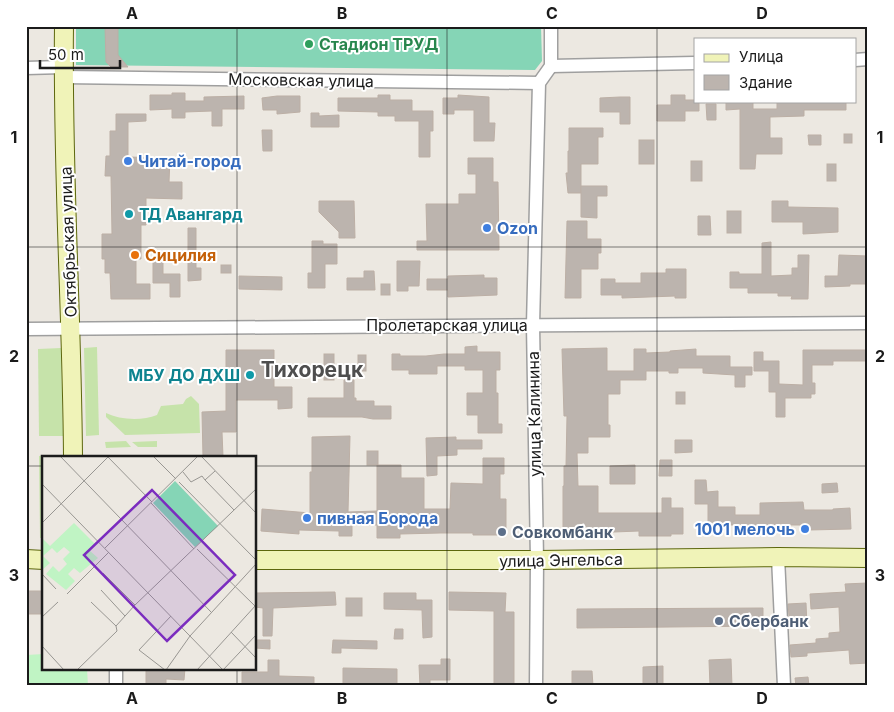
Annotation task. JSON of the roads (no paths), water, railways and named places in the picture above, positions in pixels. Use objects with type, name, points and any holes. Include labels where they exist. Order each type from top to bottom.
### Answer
[{"type":"main road","name":"Октябрьская улица","points":[[64,26],[63,72],[73,456]]},
{"type":"main road","name":"улица Энгельса","points":[[256,560],[868,558]]},
{"type":"main road","points":[[26,559],[42,560]]},
{"type":"street","points":[[539,83],[551,66],[551,26]]},
{"type":"street","points":[[551,66],[694,63]]},
{"type":"street","name":"Московская улица","points":[[26,68],[63,72],[539,83]]},
{"type":"street","name":"улица Калинина","points":[[536,686],[537,560],[533,325],[539,83]]},
{"type":"street","name":"Пролетарская улица","points":[[26,329],[868,323]]},
{"type":"street","points":[[778,557],[784,686]]},
{"type":"street","points":[[116,670],[116,686]]},
{"type":"place","name":"Стадион ТРУД","points":[[309,44]]},
{"type":"place","name":"Читай-город","points":[[128,161]]},
{"type":"place","name":"ТД Авангард","points":[[129,214]]},
{"type":"place","name":"Ozon","points":[[487,228]]},
{"type":"place","name":"Сицилия","points":[[135,255]]},
{"type":"place","name":"МБУ ДО ДХШ","points":[[250,375]]},
{"type":"place","name":"пивная Борода","points":[[307,518]]},
{"type":"place","name":"1001 мелочь","points":[[805,529]]},
{"type":"place","name":"Совкомбанк","points":[[502,532]]},
{"type":"place","name":"Сбербанк","points":[[719,621]]},
{"type":"district","name":"Тихорецк","points":[[312,370]]}]
